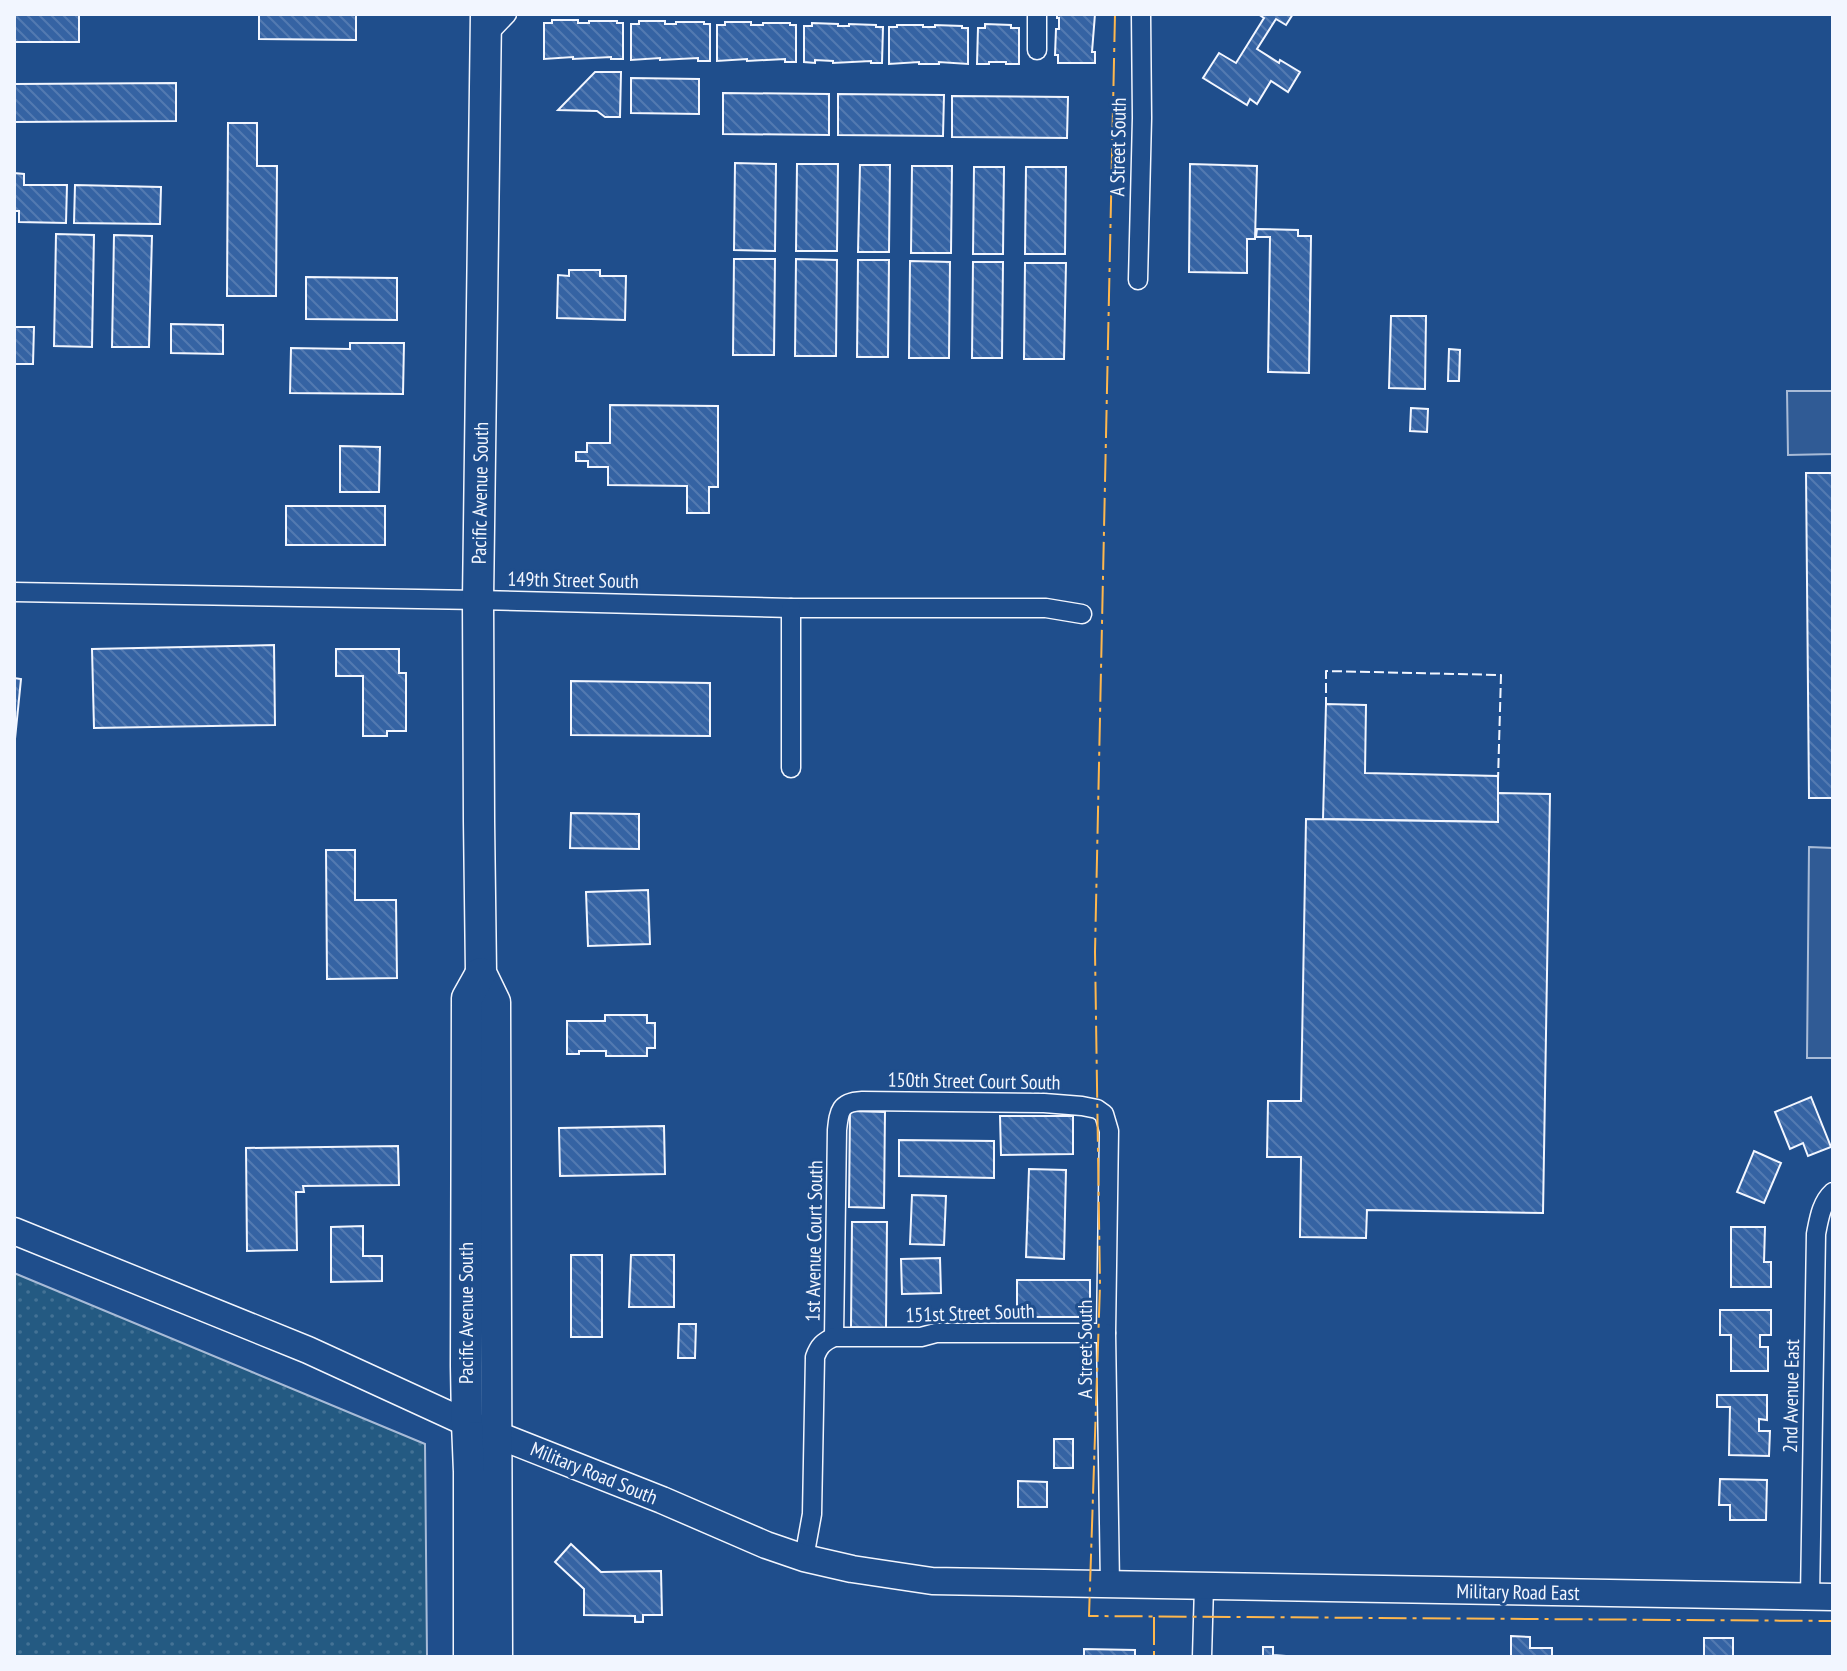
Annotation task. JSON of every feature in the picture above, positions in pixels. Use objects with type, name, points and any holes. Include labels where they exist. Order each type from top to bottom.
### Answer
[{"type":"main road","name":"Pacific Avenue South","points":[[486,25],[478,600],[481,973],[495,1002],[497,1657]]},
{"type":"main road","name":"Pacific Avenue South","points":[[469,1657],[467,998],[481,973]]},
{"type":"main road","name":"Military Road South","points":[[14,1231],[308,1350],[467,1423],[804,1558],[932,1581],[1204,1586]]},
{"type":"main road","name":"Military Road East","points":[[1204,1586],[1821,1597]]},
{"type":"street","points":[[486,25],[507,14]]},
{"type":"street","points":[[1037,14],[1037,50]]},
{"type":"street","name":"A Street South","points":[[1138,280],[1141,14]]},
{"type":"street","name":"149th Street South","points":[[14,592],[791,608],[1046,608],[1082,614]]},
{"type":"street","points":[[791,608],[791,768]]},
{"type":"street","name":"150th Street Court South","points":[[843,1107],[850,1101],[1044,1103],[1082,1106],[1104,1114]]},
{"type":"street","name":"1st Avenue Court South","points":[[804,1558],[812,1514],[815,1357],[819,1347],[834,1337],[837,1130],[838,1115],[843,1107]]},
{"type":"street","name":"A Street South","points":[[1104,1114],[1109,1131],[1106,1333],[1110,1585]]},
{"type":"street","name":"2nd Avenue East","points":[[1821,1597],[1816,1234],[1822,1206],[1830,1195]]},
{"type":"street","name":"151st Street South","points":[[834,1337],[921,1337],[936,1333],[1106,1333]]},
{"type":"street","points":[[1202,1657],[1204,1586]]},
{"type":"shaded area","points":[[1787,391],[1833,391],[1833,454],[1788,455]]},
{"type":"shaded area","points":[[1809,847],[1833,848],[1833,1058],[1807,1058]]},
{"type":"shaded area","points":[[14,1273],[425,1444],[427,1657],[14,1657]]},
{"type":"building","points":[[14,14],[79,14],[79,42],[14,42]]},
{"type":"building","points":[[259,14],[356,14],[356,40],[259,39]]},
{"type":"building","points":[[1057,14],[1095,14],[1092,52],[1095,52],[1095,63],[1058,63],[1058,55],[1055,55],[1056,29],[1059,29]]},
{"type":"building","points":[[1258,14],[1293,14],[1286,25],[1276,19],[1257,49],[1300,72],[1288,92],[1271,81],[1257,104],[1250,99],[1247,105],[1203,78],[1219,53],[1236,63],[1264,18]]},
{"type":"building","points":[[552,20],[623,23],[623,59],[544,59],[544,23],[552,23]]},
{"type":"building","points":[[639,21],[710,24],[710,61],[698,61],[698,58],[631,60],[631,24],[639,24]]},
{"type":"building","points":[[725,22],[796,25],[796,62],[785,62],[785,59],[717,61],[717,25],[725,25]]},
{"type":"building","points":[[812,23],[883,27],[882,63],[804,62],[804,26],[812,26]]},
{"type":"building","points":[[985,24],[1019,28],[1019,64],[977,64],[978,28],[985,28]]},
{"type":"building","points":[[889,27],[968,28],[968,64],[889,64]]},
{"type":"building","points":[[595,72],[621,72],[620,117],[605,117],[597,111],[558,110]]},
{"type":"building","points":[[631,78],[699,79],[699,114],[631,113]]},
{"type":"building","points":[[176,83],[176,121],[14,122],[14,84]]},
{"type":"building","points":[[723,93],[829,94],[829,135],[723,134]]},
{"type":"building","points":[[838,94],[944,95],[943,136],[838,135]]},
{"type":"building","points":[[952,96],[1068,97],[1067,138],[952,137]]},
{"type":"building","points":[[228,123],[257,123],[257,166],[277,166],[276,296],[227,296]]},
{"type":"building","points":[[735,163],[776,164],[775,251],[734,250]]},
{"type":"building","points":[[797,164],[838,164],[837,251],[796,251]]},
{"type":"building","points":[[1190,164],[1257,166],[1255,239],[1247,239],[1247,273],[1189,272]]},
{"type":"building","points":[[860,165],[890,165],[889,252],[858,252]]},
{"type":"building","points":[[912,166],[952,166],[951,253],[911,253]]},
{"type":"building","points":[[974,167],[1004,167],[1003,254],[973,254]]},
{"type":"building","points":[[1026,167],[1066,167],[1065,254],[1025,254]]},
{"type":"building","points":[[14,173],[24,174],[24,185],[67,185],[66,223],[19,222],[19,211],[14,211]]},
{"type":"building","points":[[75,185],[161,187],[160,224],[74,223]]},
{"type":"building","points":[[1257,229],[1298,230],[1298,236],[1311,236],[1309,373],[1268,372],[1270,237],[1256,237]]},
{"type":"building","points":[[56,234],[94,235],[92,347],[54,346]]},
{"type":"building","points":[[114,235],[152,236],[149,347],[112,347]]},
{"type":"building","points":[[734,259],[775,259],[774,355],[733,355]]},
{"type":"building","points":[[796,259],[837,260],[836,356],[795,356]]},
{"type":"building","points":[[858,260],[889,260],[888,357],[857,357]]},
{"type":"building","points":[[910,261],[950,262],[949,358],[909,358]]},
{"type":"building","points":[[973,262],[1003,262],[1002,358],[972,358]]},
{"type":"building","points":[[1025,263],[1066,263],[1064,359],[1024,359]]},
{"type":"building","points":[[569,270],[600,270],[600,276],[626,276],[625,320],[557,318],[558,275],[569,276]]},
{"type":"building","points":[[306,277],[397,278],[397,320],[306,319]]},
{"type":"building","points":[[1391,316],[1426,316],[1425,389],[1389,388]]},
{"type":"building","points":[[171,324],[223,325],[223,354],[171,353]]},
{"type":"building","points":[[14,327],[34,327],[33,364],[14,364]]},
{"type":"building","points":[[350,343],[404,343],[403,394],[290,393],[291,348],[350,349]]},
{"type":"building","points":[[1449,349],[1460,350],[1459,381],[1448,381]]},
{"type":"building","points":[[610,405],[718,406],[718,487],[709,487],[709,513],[687,513],[687,486],[608,485],[608,467],[588,467],[588,461],[576,461],[576,452],[587,452],[587,443],[610,443]]},
{"type":"building","points":[[1411,408],[1428,409],[1427,432],[1410,431]]},
{"type":"building","points":[[340,446],[380,447],[379,492],[340,492]]},
{"type":"building","points":[[1806,473],[1833,473],[1833,798],[1809,798]]},
{"type":"building","points":[[286,506],[385,506],[385,545],[286,545]]},
{"type":"building","points":[[274,645],[275,725],[94,728],[92,649]]},
{"type":"building","points":[[336,649],[399,649],[399,673],[406,673],[406,731],[387,731],[387,736],[363,736],[363,676],[336,676]]},
{"type":"building","points":[[14,678],[21,679],[14,749]]},
{"type":"building","points":[[571,681],[710,683],[710,736],[571,735]]},
{"type":"building","points":[[1326,704],[1366,705],[1365,773],[1498,776],[1498,822],[1323,819]]},
{"type":"building","points":[[1498,793],[1550,794],[1543,1213],[1367,1210],[1366,1238],[1300,1237],[1301,1157],[1267,1157],[1268,1101],[1301,1101],[1306,819],[1498,822]]},
{"type":"building","points":[[571,813],[639,814],[639,849],[570,848]]},
{"type":"building","points":[[326,850],[355,850],[355,900],[396,900],[397,978],[327,979]]},
{"type":"building","points":[[648,890],[650,944],[588,946],[586,892]]},
{"type":"building","points":[[605,1015],[647,1015],[647,1023],[655,1023],[655,1048],[647,1048],[647,1056],[606,1056],[606,1051],[567,1054],[567,1021],[605,1021]]},
{"type":"building","points":[[1811,1097],[1831,1147],[1808,1156],[1803,1143],[1790,1149],[1775,1112]]},
{"type":"building","points":[[850,1111],[885,1112],[884,1208],[849,1207]]},
{"type":"building","points":[[1000,1116],[1073,1116],[1073,1154],[1001,1155]]},
{"type":"building","points":[[664,1126],[665,1174],[560,1176],[559,1128]]},
{"type":"building","points":[[899,1140],[994,1141],[994,1178],[899,1176]]},
{"type":"building","points":[[398,1146],[399,1185],[303,1186],[304,1192],[296,1192],[297,1250],[247,1251],[246,1148]]},
{"type":"building","points":[[1754,1151],[1781,1163],[1764,1203],[1737,1192]]},
{"type":"building","points":[[1029,1169],[1066,1170],[1064,1259],[1026,1257]]},
{"type":"building","points":[[912,1195],[946,1196],[944,1245],[910,1244]]},
{"type":"building","points":[[852,1222],[887,1222],[886,1328],[851,1327]]},
{"type":"building","points":[[363,1226],[363,1256],[382,1256],[382,1281],[331,1282],[331,1227]]},
{"type":"building","points":[[1731,1227],[1765,1227],[1764,1262],[1771,1262],[1771,1287],[1731,1287]]},
{"type":"building","points":[[571,1255],[602,1255],[602,1337],[571,1337]]},
{"type":"building","points":[[631,1255],[674,1255],[674,1307],[629,1307]]},
{"type":"building","points":[[940,1258],[941,1293],[902,1294],[901,1259]]},
{"type":"building","points":[[1017,1280],[1090,1280],[1090,1317],[1017,1317]]},
{"type":"building","points":[[1720,1310],[1771,1310],[1771,1335],[1760,1335],[1760,1347],[1768,1347],[1768,1371],[1731,1371],[1731,1335],[1720,1335]]},
{"type":"building","points":[[679,1324],[696,1324],[695,1358],[678,1358]]},
{"type":"building","points":[[1717,1395],[1767,1395],[1767,1420],[1759,1419],[1759,1431],[1770,1431],[1769,1456],[1729,1455],[1730,1407],[1717,1407]]},
{"type":"building","points":[[1054,1439],[1073,1439],[1073,1468],[1054,1468]]},
{"type":"building","points":[[1720,1479],[1767,1480],[1766,1520],[1730,1520],[1730,1505],[1719,1505]]},
{"type":"building","points":[[1018,1481],[1047,1482],[1047,1507],[1018,1507]]},
{"type":"building","points":[[571,1544],[601,1572],[661,1571],[662,1615],[643,1615],[643,1622],[635,1622],[635,1616],[584,1615],[584,1589],[555,1562]]},
{"type":"building","points":[[1511,1636],[1530,1637],[1530,1648],[1552,1648],[1552,1657],[1511,1657]]},
{"type":"building","points":[[1704,1638],[1733,1638],[1733,1657],[1704,1657]]},
{"type":"building","points":[[1263,1647],[1273,1647],[1273,1655],[1299,1657],[1263,1657]]},
{"type":"building","points":[[1084,1649],[1135,1650],[1135,1657],[1084,1657]]},
{"type":"fence","points":[[1326,707],[1326,671],[1501,675],[1498,780]]},
{"type":"power","points":[[1115,14],[1095,952],[1100,1285],[1089,1616],[1833,1621]]},
{"type":"power","points":[[1154,1617],[1154,1657]]}]
